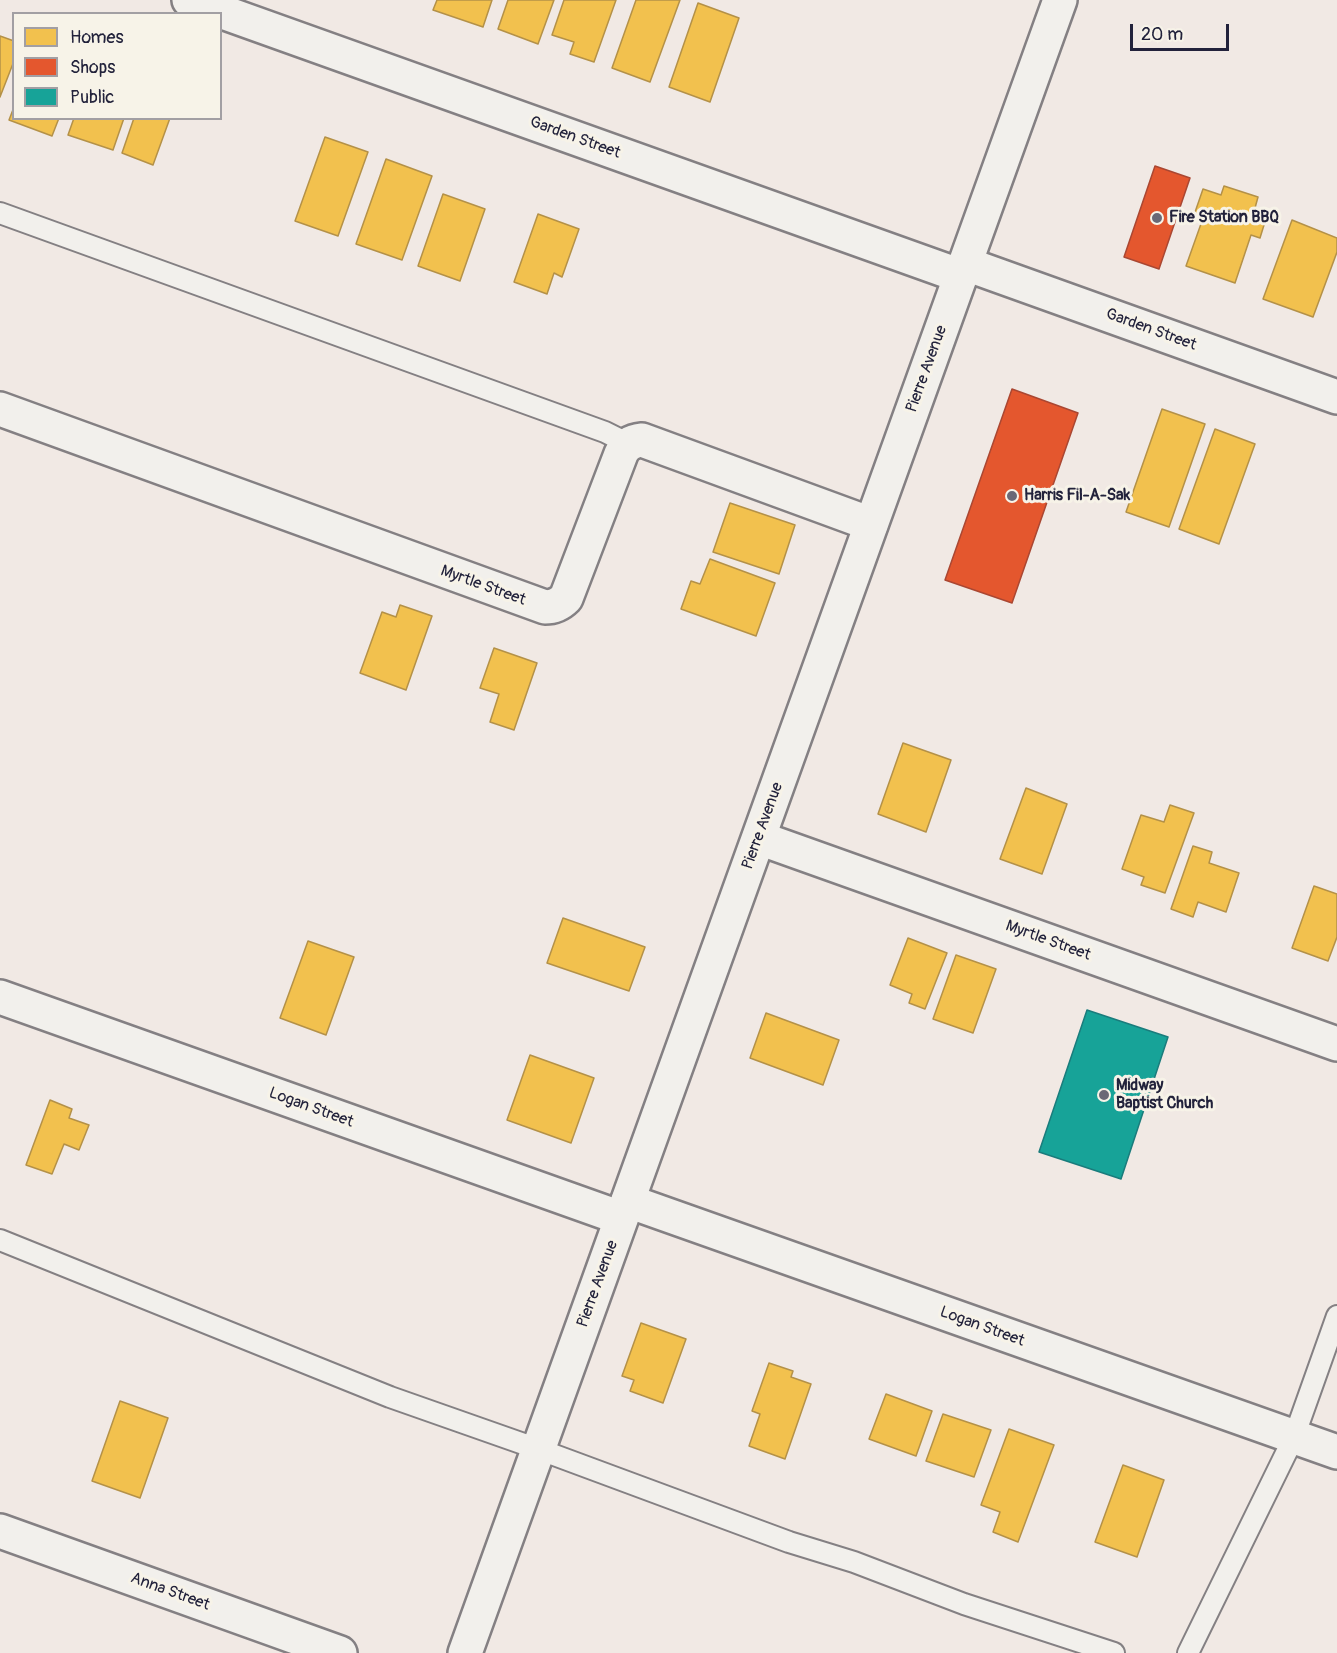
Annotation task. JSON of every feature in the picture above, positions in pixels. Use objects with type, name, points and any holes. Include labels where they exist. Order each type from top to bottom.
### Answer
[{"type":"street","name":"Garden Street","points":[[189,0],[964,270],[1337,397]]},
{"type":"street","name":"Pierre Avenue","points":[[465,1653],[1060,0]]},
{"type":"street","name":"Myrtle Street","points":[[0,409],[545,608],[551,608],[566,598],[621,454],[629,444]]},
{"type":"street","points":[[629,444],[642,440],[871,524]]},
{"type":"street","name":"Myrtle Street","points":[[759,838],[1337,1044]]},
{"type":"street","name":"Logan Street","points":[[0,997],[1337,1452]]},
{"type":"street","name":"Anna Street","points":[[0,1531],[339,1653]]},
{"type":"lane","points":[[0,213],[605,432],[629,444]]},
{"type":"lane","points":[[0,1240],[390,1397],[789,1542],[854,1562],[964,1604],[1114,1653]]},
{"type":"lane","points":[[1188,1653],[1294,1437],[1337,1316]]},
{"type":"building: Homes","points":[[437,0],[492,0],[483,27],[433,10]]},
{"type":"building: Homes","points":[[508,0],[554,0],[538,44],[498,29]]},
{"type":"building: Homes","points":[[564,0],[616,0],[594,62],[570,54],[574,42],[552,35]]},
{"type":"building: Homes","points":[[636,0],[680,0],[650,82],[612,68]]},
{"type":"building: Homes","points":[[698,3],[739,18],[710,102],[669,87]]},
{"type":"building: Homes","points":[[0,36],[12,40],[12,66],[0,97]]},
{"type":"building: Homes","points":[[12,112],[12,120],[58,120],[52,136],[9,120]]},
{"type":"building: Homes","points":[[73,120],[123,120],[113,150],[68,135]]},
{"type":"building: Homes","points":[[133,120],[169,120],[153,165],[122,153]]},
{"type":"building: Homes","points":[[325,137],[368,152],[338,236],[295,221]]},
{"type":"building: Homes","points":[[386,159],[432,176],[402,260],[356,244]]},
{"type":"building: Homes","points":[[1224,186],[1258,197],[1255,208],[1268,212],[1260,238],[1251,235],[1235,283],[1186,266],[1202,221],[1193,218],[1203,189],[1221,195]]},
{"type":"building: Homes","points":[[443,194],[485,209],[460,281],[418,266]]},
{"type":"building: Homes","points":[[538,214],[579,229],[562,277],[554,273],[547,294],[514,282]]},
{"type":"building: Homes","points":[[1292,220],[1337,238],[1337,252],[1313,317],[1263,299]]},
{"type":"building: Homes","points":[[1162,409],[1205,424],[1169,527],[1126,512]]},
{"type":"building: Homes","points":[[1215,429],[1255,444],[1219,544],[1179,529]]},
{"type":"building: Homes","points":[[730,503],[795,525],[779,574],[713,552]]},
{"type":"building: Homes","points":[[710,559],[775,583],[756,636],[681,609],[691,581],[700,584]]},
{"type":"building: Homes","points":[[400,605],[432,616],[406,690],[360,673],[382,612],[396,617]]},
{"type":"building: Homes","points":[[494,648],[537,663],[514,730],[490,722],[499,694],[480,688]]},
{"type":"building: Homes","points":[[903,743],[951,760],[926,832],[878,814]]},
{"type":"building: Homes","points":[[1026,788],[1067,804],[1042,874],[1000,859]]},
{"type":"building: Homes","points":[[1170,805],[1194,813],[1165,893],[1141,885],[1144,877],[1122,869],[1141,815],[1164,822]]},
{"type":"building: Homes","points":[[1193,846],[1212,852],[1209,863],[1239,873],[1226,912],[1198,902],[1193,917],[1171,909]]},
{"type":"building: Homes","points":[[1314,886],[1337,894],[1337,937],[1328,961],[1292,948]]},
{"type":"building: Homes","points":[[563,918],[645,947],[629,991],[547,963]]},
{"type":"building: Homes","points":[[908,938],[947,953],[925,1009],[909,1003],[912,994],[890,985]]},
{"type":"building: Homes","points":[[308,941],[354,957],[326,1035],[280,1018]]},
{"type":"building: Homes","points":[[956,955],[996,969],[973,1033],[933,1019]]},
{"type":"building: Homes","points":[[766,1013],[839,1040],[823,1085],[750,1058]]},
{"type":"building: Homes","points":[[530,1055],[594,1078],[571,1143],[507,1120]]},
{"type":"building: Homes","points":[[50,1100],[72,1109],[69,1118],[89,1125],[79,1150],[64,1144],[52,1174],[26,1165]]},
{"type":"building: Homes","points":[[641,1323],[686,1339],[663,1403],[630,1391],[634,1380],[622,1376]]},
{"type":"building: Homes","points":[[769,1363],[793,1371],[791,1377],[811,1384],[785,1459],[749,1446],[760,1414],[752,1411]]},
{"type":"building: Homes","points":[[886,1394],[932,1411],[916,1456],[869,1439]]},
{"type":"building: Homes","points":[[120,1401],[168,1418],[140,1498],[92,1481]]},
{"type":"building: Homes","points":[[943,1414],[991,1430],[974,1477],[926,1461]]},
{"type":"building: Homes","points":[[1009,1429],[1054,1445],[1018,1542],[993,1532],[1000,1512],[981,1505]]},
{"type":"building: Homes","points":[[1123,1465],[1164,1480],[1137,1557],[1095,1542]]},
{"type":"building: Shops","name":"Fire Station BBQ","points":[[1155,166],[1190,178],[1159,269],[1124,257]]},
{"type":"building: Shops","name":"Harris Fil-A-Sak","points":[[1012,389],[1078,413],[1012,603],[945,580]]},
{"type":"building: Public","name":"Midway Baptist Church","points":[[1087,1010],[1168,1037],[1121,1179],[1039,1152]]},
{"type":"place","name":"Fire Station BBQ","points":[[1157,218]]},
{"type":"place","name":"Harris Fil-A-Sak","points":[[1012,496]]},
{"type":"place","name":"Midway Baptist Church","points":[[1104,1095]]}]
